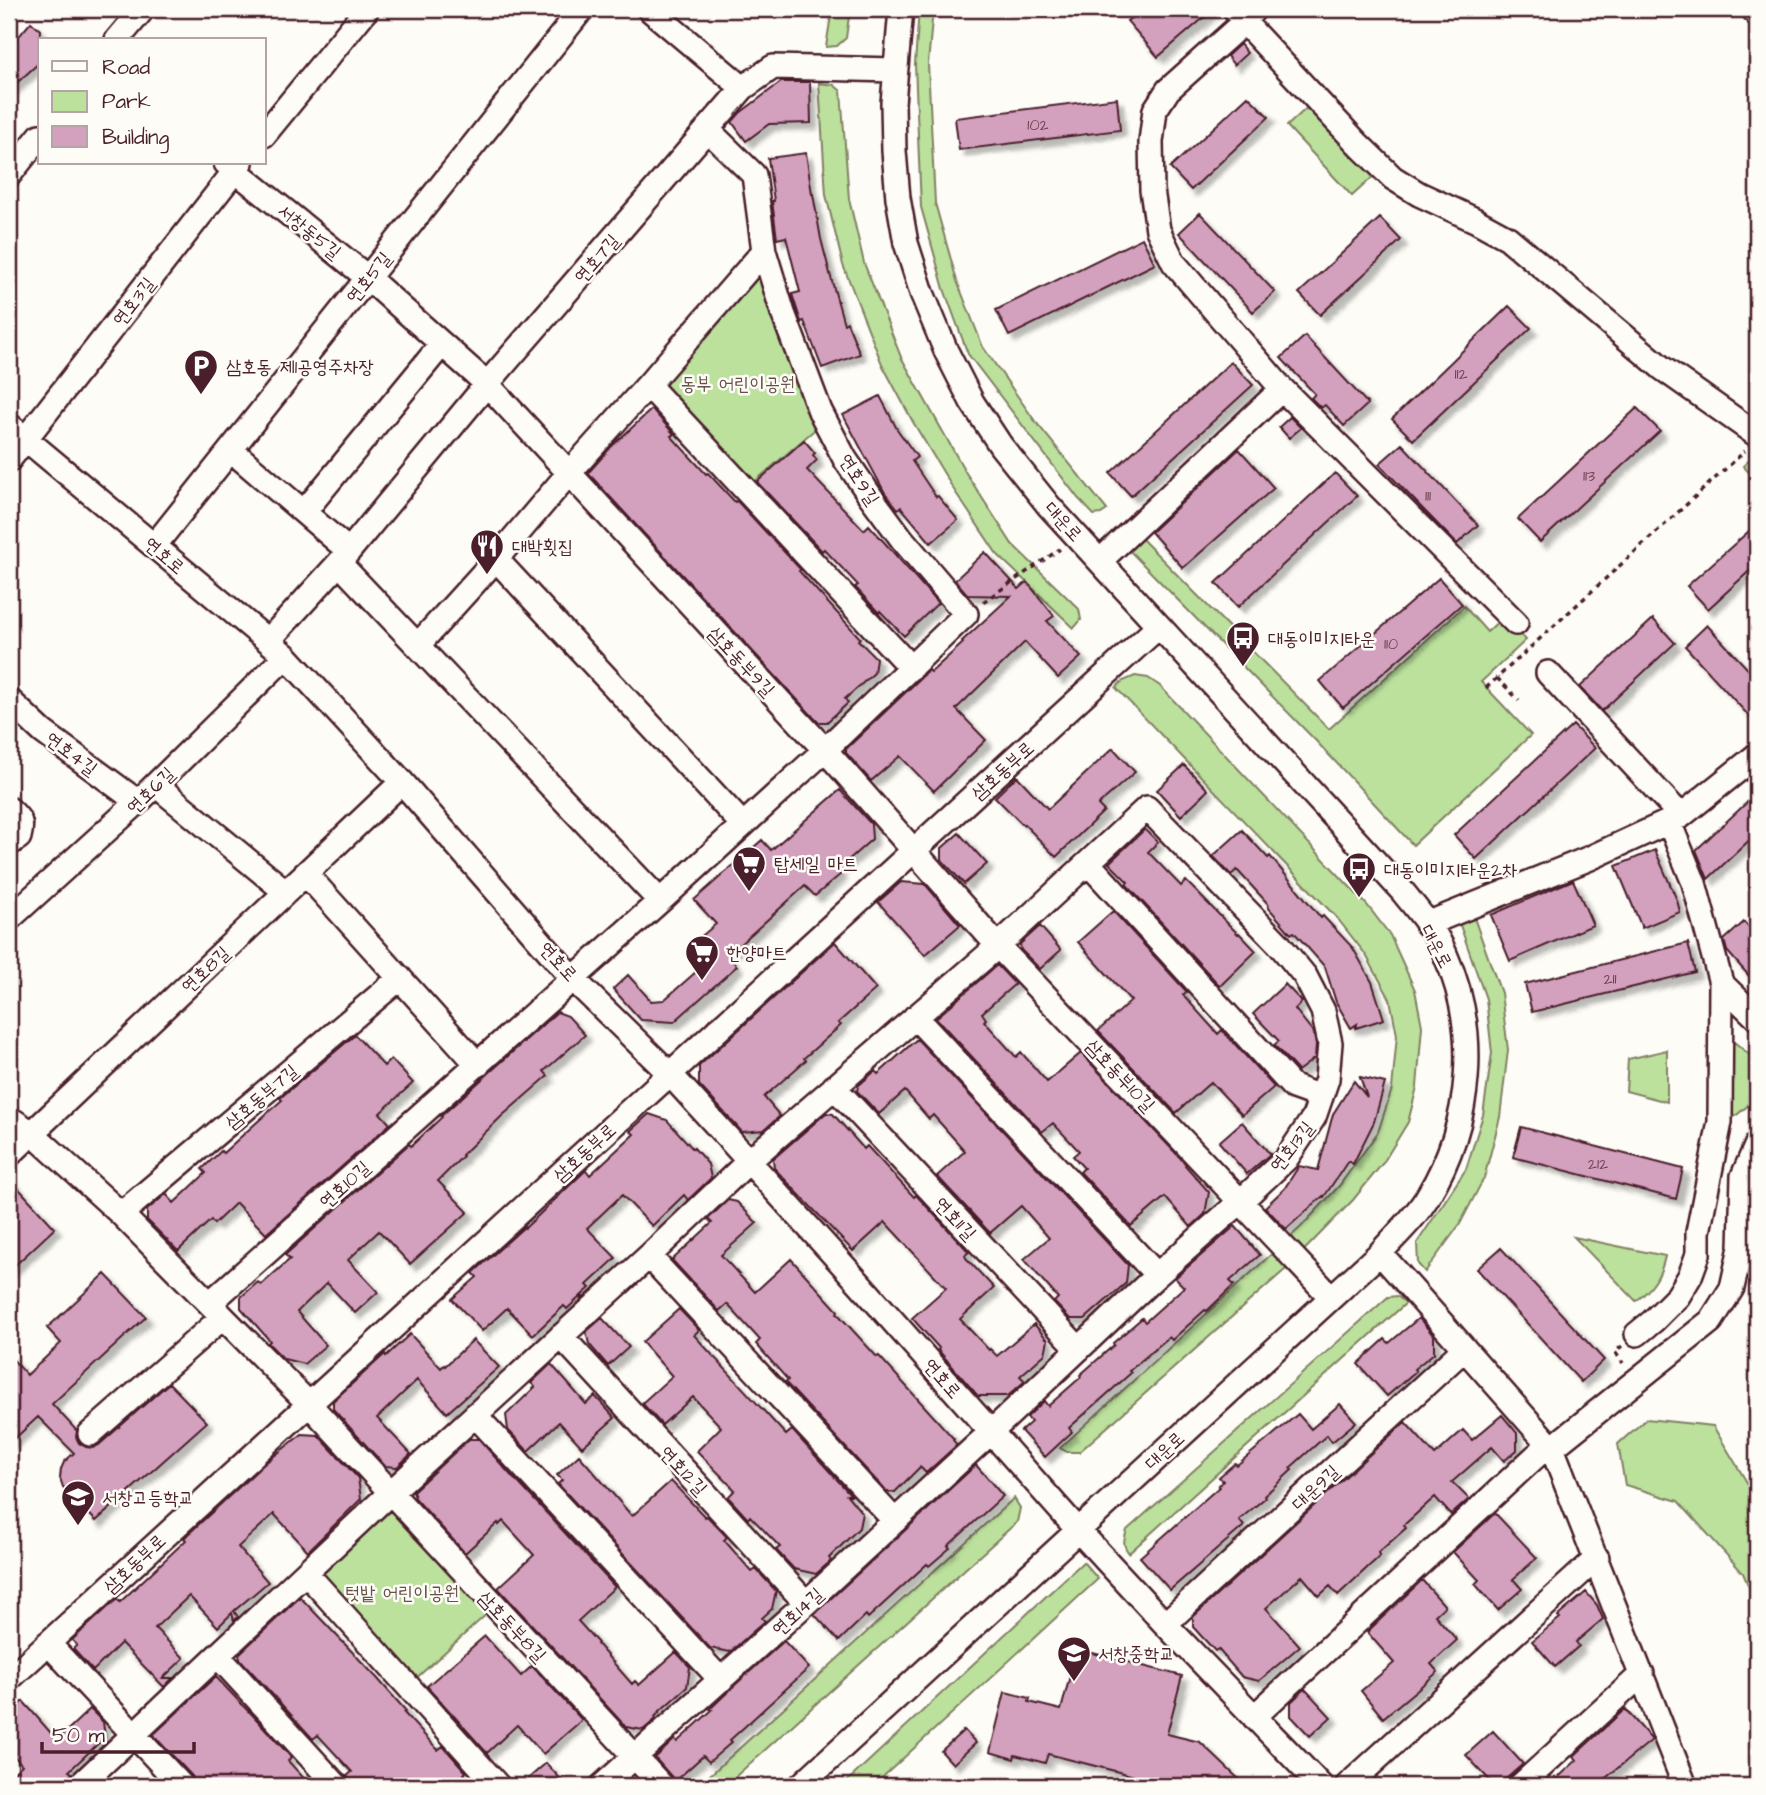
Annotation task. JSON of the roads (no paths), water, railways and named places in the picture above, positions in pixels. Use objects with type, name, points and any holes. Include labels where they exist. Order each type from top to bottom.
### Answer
[{"type":"street","points":[[119,38],[143,9]]},
{"type":"street","points":[[266,133],[367,9]]},
{"type":"street","name":"연호5길","points":[[154,546],[582,9]]},
{"type":"street","points":[[649,9],[743,88]]},
{"type":"street","name":"대운로","points":[[800,1786],[1380,1253],[1427,1199],[1443,1169],[1457,1132],[1466,1088],[1466,1032],[1460,996],[1445,952],[1427,924],[1403,892],[1049,506],[1001,446],[972,402],[946,352],[922,293],[906,243],[898,198],[892,103],[901,9]]},
{"type":"street","points":[[1753,9],[1757,14]]},
{"type":"street","points":[[1516,623],[1282,389],[1174,262],[1158,230],[1152,190],[1151,142],[1155,110],[1168,90],[1244,13],[1358,144],[1393,178],[1419,194],[1508,238],[1752,442]]},
{"type":"street","name":"연호7길","points":[[268,641],[344,557],[487,384],[743,88],[773,67],[895,70]]},
{"type":"street","name":"연호9길","points":[[708,130],[754,175],[764,251],[797,354],[820,411],[845,459],[902,539],[967,614],[911,668]]},
{"type":"street","points":[[9,175],[38,139]]},
{"type":"street","name":"서창동5길","points":[[234,165],[368,278],[487,384]]},
{"type":"street","name":"연호3길","points":[[17,432],[234,165]]},
{"type":"street","points":[[418,645],[764,251]]},
{"type":"street","points":[[304,512],[442,344]]},
{"type":"street","name":"삼호동부9길","points":[[487,384],[914,850]]},
{"type":"street","points":[[574,979],[911,668],[648,385]]},
{"type":"street","points":[[1100,561],[1282,389]]},
{"type":"street","points":[[9,460],[17,432]]},
{"type":"street","name":"연호로","points":[[17,432],[286,656],[402,782],[574,979],[670,1074],[749,1161],[1078,1530]]},
{"type":"street","points":[[230,450],[304,512],[418,645],[660,901]]},
{"type":"street","points":[[496,559],[743,825]]},
{"type":"street","name":"삼호동부로","points":[[9,1679],[1159,626]]},
{"type":"street","name":"연호6길","points":[[9,919],[156,785],[286,656]]},
{"type":"street","points":[[1548,673],[1675,819],[1721,983],[1720,1122],[1698,1232],[1698,1254],[1690,1276],[1678,1296],[1637,1334]]},
{"type":"street","name":"연호4길","points":[[9,700],[43,732],[138,802]]},
{"type":"street","points":[[1427,924],[1590,858],[1675,819],[1757,755]]},
{"type":"street","name":"연호8길","points":[[9,1155],[402,782]]},
{"type":"street","points":[[156,785],[286,892]]},
{"type":"street","name":"연호13길","points":[[990,1433],[1157,1275],[1286,1159],[1314,1117],[1327,1079],[1330,1043],[1323,1011],[1305,976],[1278,943],[1147,808],[1088,863]]},
{"type":"street","points":[[9,809],[19,818],[21,826],[19,837],[9,844]]},
{"type":"street","name":"삼호동부10길","points":[[914,850],[998,946],[1331,1297]]},
{"type":"street","points":[[79,1786],[390,1493],[749,1161],[998,946],[1088,863],[1293,1087],[1321,1097]]},
{"type":"street","points":[[306,874],[478,1065]]},
{"type":"street","name":"삼호동부7길","points":[[121,1214],[400,978]]},
{"type":"street","name":"연호10길","points":[[90,1434],[217,1310],[478,1065],[574,979]]},
{"type":"street","points":[[1721,983],[1757,1018]]},
{"type":"street","points":[[915,1017],[1157,1275]]},
{"type":"street","name":"연호11길","points":[[834,1087],[1079,1349]]},
{"type":"street","points":[[9,1118],[32,1133],[121,1214],[309,1404]]},
{"type":"street","points":[[1254,1717],[1550,1446],[1711,1321],[1731,1288],[1741,1247],[1743,1176],[1757,1144]]},
{"type":"street","points":[[1380,1253],[1550,1446],[1597,1558],[1685,1786]]},
{"type":"street","points":[[649,1256],[895,1521]]},
{"type":"street","name":"연호12길","points":[[561,1336],[806,1603]]},
{"type":"street","name":"대운9길","points":[[1166,1624],[1464,1349]]},
{"type":"street","name":"삼호동부8길","points":[[309,1404],[662,1786]]},
{"type":"street","points":[[475,1415],[721,1680]]},
{"type":"street","name":"연호14길","points":[[602,1786],[990,1433]]},
{"type":"street","points":[[1078,1530],[1321,1786]]},
{"type":"street","points":[[1347,1786],[1597,1558]]},
{"type":"street","points":[[306,1573],[498,1786]]},
{"type":"street","points":[[48,1643],[182,1786]]},
{"type":"street","points":[[218,1656],[337,1786]]},
{"type":"street","points":[[1520,1786],[1642,1674]]},
{"type":"place","name":"삼호동 제1공영주차장","points":[[201,396]]},
{"type":"place","name":"대박횟집","points":[[487,576]]},
{"type":"place","name":"대동이미지타운","points":[[1243,668]]},
{"type":"place","name":"탑세일 마트","points":[[749,893]]},
{"type":"place","name":"대동이미지타운2차","points":[[1359,899]]},
{"type":"place","name":"한양마트","points":[[702,982]]},
{"type":"place","name":"서창고등학교","points":[[78,1527]]},
{"type":"place","name":"서창중학교","points":[[1074,1683]]},
{"type":"park label","name":"동부 어린이공원","points":[[738,383]]},
{"type":"park label","name":"텃밭 어린이공원","points":[[402,1592]]}]
